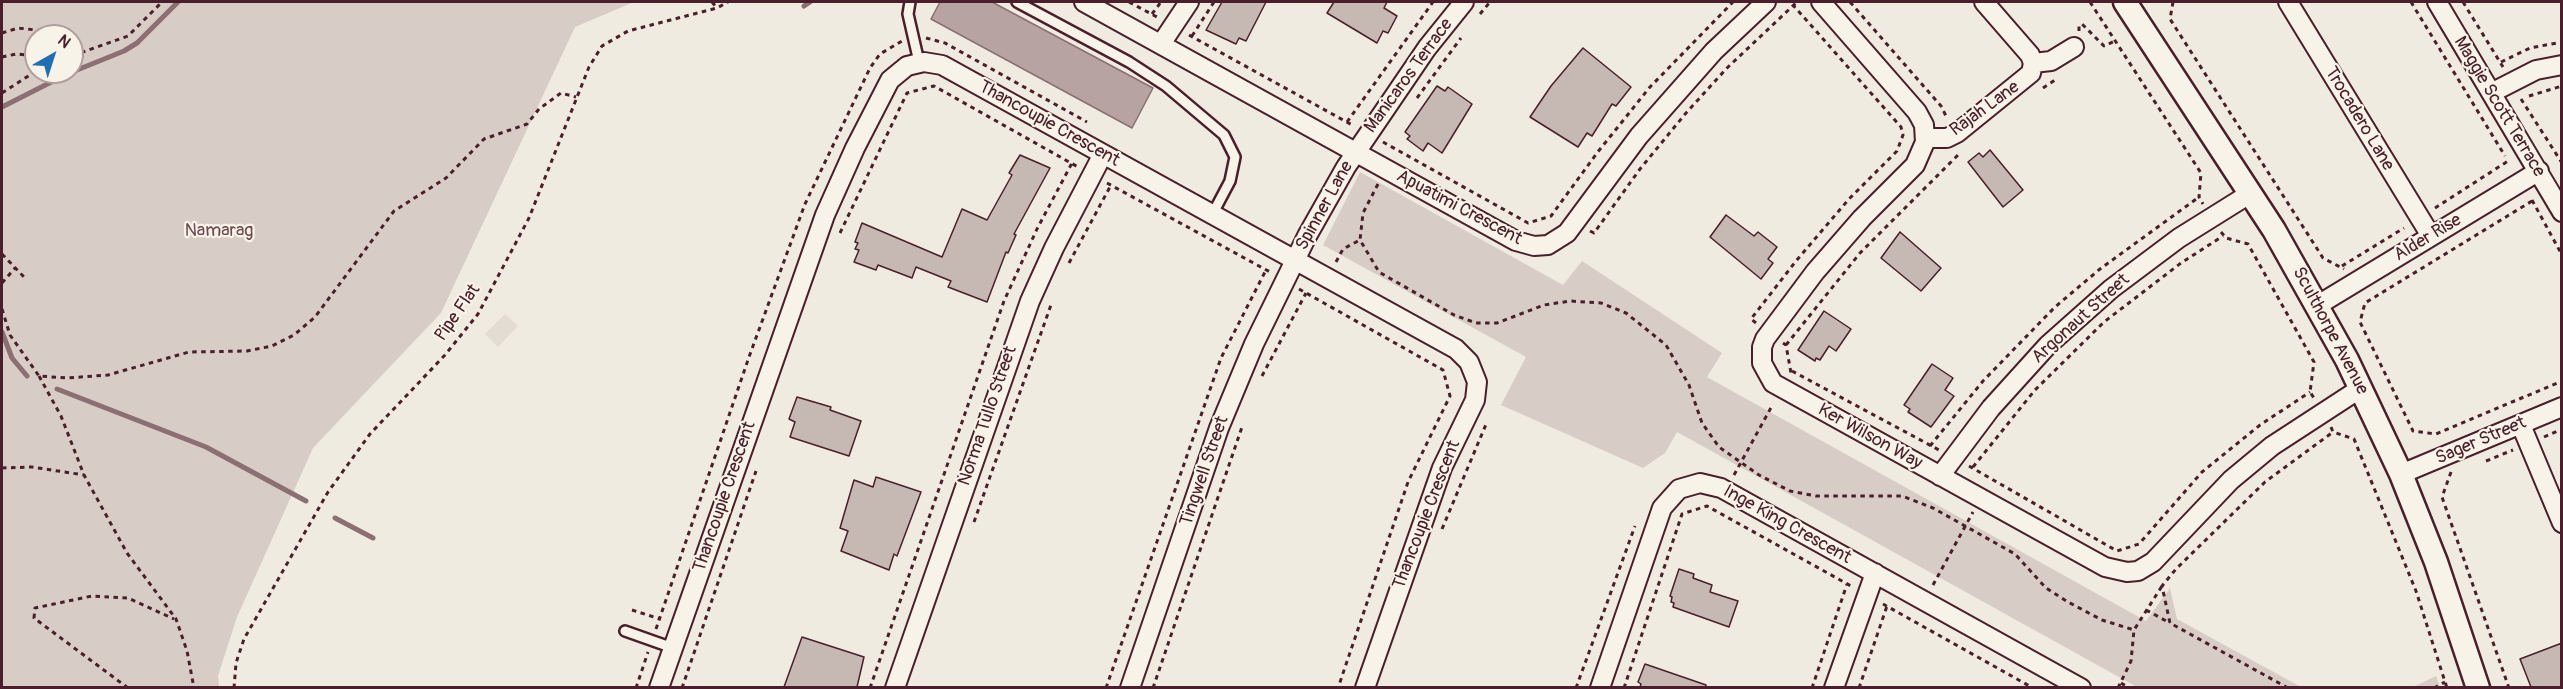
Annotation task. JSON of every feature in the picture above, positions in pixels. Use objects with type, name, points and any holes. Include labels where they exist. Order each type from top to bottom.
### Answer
[{"type":"street","name":"Apuatimi Crescent","points":[[1084,2],[1523,244],[1538,246],[1551,243],[1564,236],[1639,136],[1714,51],[1766,2]]},
{"type":"street","points":[[1161,44],[1189,2]]},
{"type":"street","name":"Manicaros Terrace","points":[[1356,152],[1427,48],[1464,2]]},
{"type":"street","points":[[1821,2],[1917,112],[1924,124],[1926,138]]},
{"type":"street","name":"Rajah Lane","points":[[1926,138],[1947,138],[1957,133],[2026,80],[2031,73],[2033,63],[2030,55],[1984,2]]},
{"type":"street","name":"Sculthorpe Avenue","points":[[2126,2],[2251,194],[2318,305],[2361,388],[2401,474],[2436,562],[2478,687]]},
{"type":"street","name":"Trocadero Lane","points":[[2288,2],[2431,236]]},
{"type":"street","name":"Maggie Scott Terrace","points":[[2437,2],[2562,212]]},
{"type":"street","name":"Rajah Lane","points":[[2033,63],[2051,61],[2078,42]]},
{"type":"street","name":"Thancoupie Crescent","points":[[659,687],[825,215],[855,148],[890,80],[901,69],[919,62],[942,65],[1456,350],[1469,362],[1477,382],[1475,400],[1456,437],[1430,500],[1365,687]]},
{"type":"street","points":[[2491,93],[2536,70],[2562,65]]},
{"type":"street","name":"Ker Wilson Way","points":[[1926,138],[1917,162],[1862,218],[1815,272],[1769,332],[1762,347],[1762,363],[1768,378],[1782,388],[2105,567],[2119,572],[2138,571],[2156,560],[2231,480],[2272,446],[2361,388]]},
{"type":"street","name":"Spinner Lane","points":[[1296,261],[1356,152]]},
{"type":"street","name":"Norma Tullo Street","points":[[895,687],[1030,301],[1054,248],[1103,154]]},
{"type":"street","name":"Alder Rise","points":[[2318,305],[2539,171]]},
{"type":"street","name":"Argonaut Street","points":[[1940,476],[1991,408],[2048,345],[2111,289],[2179,238],[2251,194]]},
{"type":"street","name":"Tingwell Street","points":[[1130,687],[1235,385],[1296,261]]},
{"type":"street","name":"Sager Street","points":[[2401,474],[2562,408]]},
{"type":"street","points":[[2521,425],[2562,523]]},
{"type":"street","name":"Inge King Crescent","points":[[1600,687],[1666,501],[1679,489],[1696,483],[1711,484],[1726,490],[2074,686]]},
{"type":"street","points":[[1834,687],[1875,573]]},
{"type":"lane","points":[[910,2],[908,14],[919,62]]},
{"type":"lane","points":[[1017,2],[1138,68],[1166,86],[1224,135],[1234,157],[1230,181],[1212,215]]},
{"type":"lane","points":[[625,631],[673,648]]},
{"type":"path","points":[[84,52],[128,36],[162,2]]},
{"type":"path","points":[[712,2],[717,8]]},
{"type":"path","name":"Pipe Flat","points":[[234,687],[236,663],[244,639],[328,492],[370,434],[445,355],[478,314],[529,218],[576,97],[589,67],[602,46],[628,31],[717,8],[728,2]]},
{"type":"path","points":[[1152,14],[1161,2]]},
{"type":"path","points":[[1192,36],[1214,2]]},
{"type":"path","points":[[1347,122],[1434,2]]},
{"type":"path","points":[[1477,17],[1490,2]]},
{"type":"path","points":[[1528,223],[1551,216],[1597,153],[1650,87],[1733,2]]},
{"type":"path","points":[[1576,221],[1594,233],[1640,169],[1686,113],[1727,68],[1797,2]]},
{"type":"path","points":[[2091,2],[2201,173],[2199,197]]},
{"type":"path","points":[[2173,2],[2170,19],[2316,248],[2323,258],[2342,266]]},
{"type":"path","points":[[2410,2],[2508,161]]},
{"type":"path","points":[[2463,2],[2500,62],[2530,48],[2562,42]]},
{"type":"path","points":[[1714,511],[1792,370],[1786,345],[1751,319],[1849,199],[1897,151],[1903,135],[1901,127],[1793,5]]},
{"type":"path","points":[[2078,42],[2078,28],[2082,24],[2104,46],[2115,41]]},
{"type":"path","points":[[2,33],[18,28],[24,29]]},
{"type":"path","points":[[1417,99],[1465,33]]},
{"type":"path","points":[[636,687],[749,357],[805,204],[870,68],[880,54],[891,45],[923,37],[945,43],[1089,123]]},
{"type":"path","points":[[2,57],[24,55]]},
{"type":"path","points":[[2039,91],[2058,78]]},
{"type":"path","points":[[2,93],[24,79]]},
{"type":"path","points":[[839,234],[907,93],[934,86],[1443,370],[1450,396],[1408,482],[1338,687]]},
{"type":"path","points":[[2562,86],[2539,92],[2522,100],[2562,164]]},
{"type":"path","points":[[39,376],[67,378],[108,375],[189,352],[247,351],[272,346],[294,335],[315,317],[394,211],[446,178],[484,139],[527,124],[538,109],[561,93],[576,97]]},
{"type":"path","points":[[1386,143],[1392,134]]},
{"type":"path","points":[[1786,345],[1860,253],[1912,198],[1964,150]]},
{"type":"path","points":[[870,687],[1004,301],[1037,229],[1072,163]]},
{"type":"path","points":[[1387,169],[1363,213],[1361,227],[1360,240],[1379,272],[1454,315],[1476,322],[1497,323],[1544,305],[1570,301],[1601,303],[1626,313],[1666,345],[1689,385],[1702,423],[1719,447],[1740,463],[1790,491],[1816,496],[1902,496],[1933,508],[2015,554],[2046,588],[2068,603],[2102,620],[2134,630]]},
{"type":"path","points":[[1068,265],[1110,185]]},
{"type":"path","points":[[2562,255],[2532,201],[2365,303],[2360,322],[2413,431],[2436,434],[2562,381]]},
{"type":"path","points":[[1792,370],[1972,468],[2117,551],[2139,544],[2202,472],[2260,425],[2310,392],[2314,362],[2248,244],[2223,236],[2181,263],[2104,322],[2035,390],[1972,468]]},
{"type":"path","points":[[2,254],[24,277]]},
{"type":"path","points":[[2,283],[15,268]]},
{"type":"path","points":[[1106,687],[1221,358],[1266,270]]},
{"type":"path","points":[[1257,385],[1306,293]]},
{"type":"path","points":[[971,531],[1054,296]]},
{"type":"path","points":[[2,309],[10,335],[39,376],[61,416],[84,475],[127,553],[176,620],[187,651],[194,687]]},
{"type":"path","points":[[1153,687],[1244,418]]},
{"type":"path","points":[[2485,461],[2562,429]]},
{"type":"path","points":[[2118,687],[2131,661],[2134,630],[2162,586],[2176,569],[2265,482],[2333,432],[2354,439],[2416,591],[2447,687]]},
{"type":"path","points":[[2,468],[32,467],[84,475]]},
{"type":"path","points":[[682,687],[758,468]]},
{"type":"path","points":[[2451,474],[2442,497],[2509,687]]},
{"type":"path","points":[[1924,601],[1991,479]]},
{"type":"path","points":[[1624,687],[1682,514],[1707,506],[2033,687]]},
{"type":"path","points":[[1576,687],[1637,521]]},
{"type":"path","points":[[1812,687],[1847,584]]},
{"type":"path","points":[[2162,586],[2170,623]]},
{"type":"path","points":[[128,687],[34,618],[35,608],[92,597],[128,598],[176,620]]},
{"type":"path","points":[[1859,687],[1887,606]]},
{"type":"path","points":[[632,610],[660,619]]},
{"type":"path","points":[[2146,610],[2288,687]]},
{"type":"path","points":[[2434,687],[2445,682]]},
{"type":"path","points":[[2121,683],[2129,687]]},
{"type":"shaded area","points":[[940,2],[992,2],[1153,88],[1132,128],[931,19]]},
{"type":"shaded area","points":[[505,314],[518,326],[498,347],[485,334]]},
{"type":"green space","name":"Namarag","points":[[2,2],[634,2],[575,27],[441,313],[313,448],[237,617],[218,676],[219,687],[2,687]]},
{"type":"green space","points":[[1360,172],[1563,285],[1582,261],[1722,353],[1707,377],[2146,621],[2170,588],[2177,619],[2301,687],[2137,687],[1677,432],[1665,453],[1643,468],[1501,405],[1526,357],[1323,245]]},
{"type":"green space","points":[[2436,676],[2440,687],[2413,687]]},
{"type":"building","points":[[1222,2],[1266,2],[1246,41],[1239,38],[1236,44],[1206,30]]},
{"type":"building","points":[[1334,2],[1387,2],[1384,8],[1397,16],[1388,33],[1383,31],[1377,43],[1327,13]]},
{"type":"building","points":[[1583,48],[1631,87],[1616,106],[1612,104],[1592,136],[1587,133],[1578,147],[1530,117],[1551,86]]},
{"type":"building","points":[[1437,86],[1445,91],[1448,87],[1472,104],[1442,153],[1428,143],[1423,151],[1407,139],[1410,136],[1405,132]]},
{"type":"building","points":[[1990,150],[2023,190],[2003,207],[1968,162],[1979,153],[1983,157]]},
{"type":"building","points":[[1020,155],[1050,168],[1014,234],[1016,235],[1008,253],[1006,252],[987,302],[948,287],[951,281],[916,267],[912,278],[878,265],[876,270],[854,262],[859,250],[855,249],[858,243],[855,242],[862,223],[942,257],[962,209],[987,220],[1012,175],[1009,173]]},
{"type":"building","points":[[1726,215],[1754,236],[1758,232],[1777,247],[1768,259],[1773,263],[1761,279],[1710,237]]},
{"type":"building","points":[[1900,232],[1941,268],[1921,291],[1881,258]]},
{"type":"building","points":[[1824,311],[1851,329],[1836,351],[1829,346],[1820,360],[1816,358],[1815,361],[1798,350]]},
{"type":"building","points":[[1932,364],[1953,378],[1945,390],[1954,396],[1931,427],[1908,412],[1910,409],[1904,405]]},
{"type":"building","points":[[797,397],[831,407],[830,410],[861,421],[849,456],[790,437],[795,422],[789,419]]},
{"type":"building","points":[[876,477],[921,492],[897,556],[894,554],[889,570],[841,551],[848,531],[840,528],[854,480],[873,487]]},
{"type":"building","points":[[1679,569],[1694,574],[1693,578],[1712,585],[1710,592],[1738,601],[1729,627],[1673,607],[1674,603],[1671,602],[1672,597],[1670,596]]},
{"type":"building","points":[[802,637],[864,657],[857,687],[784,687]]},
{"type":"building","points":[[2562,643],[2562,687],[2531,687],[2520,659]]},
{"type":"building","points":[[1645,664],[1706,685],[1706,687],[1640,687],[1641,684],[1638,682]]},
{"type":"waterway","points":[[84,67],[124,51],[137,43],[178,2]]},
{"type":"waterway","points":[[804,6],[810,2]]},
{"type":"waterway","points":[[2,107],[47,84]]},
{"type":"waterway","points":[[2,332],[12,358],[27,376]]},
{"type":"waterway","points":[[57,389],[206,447],[306,501]]},
{"type":"waterway","points":[[335,518],[373,538]]}]
